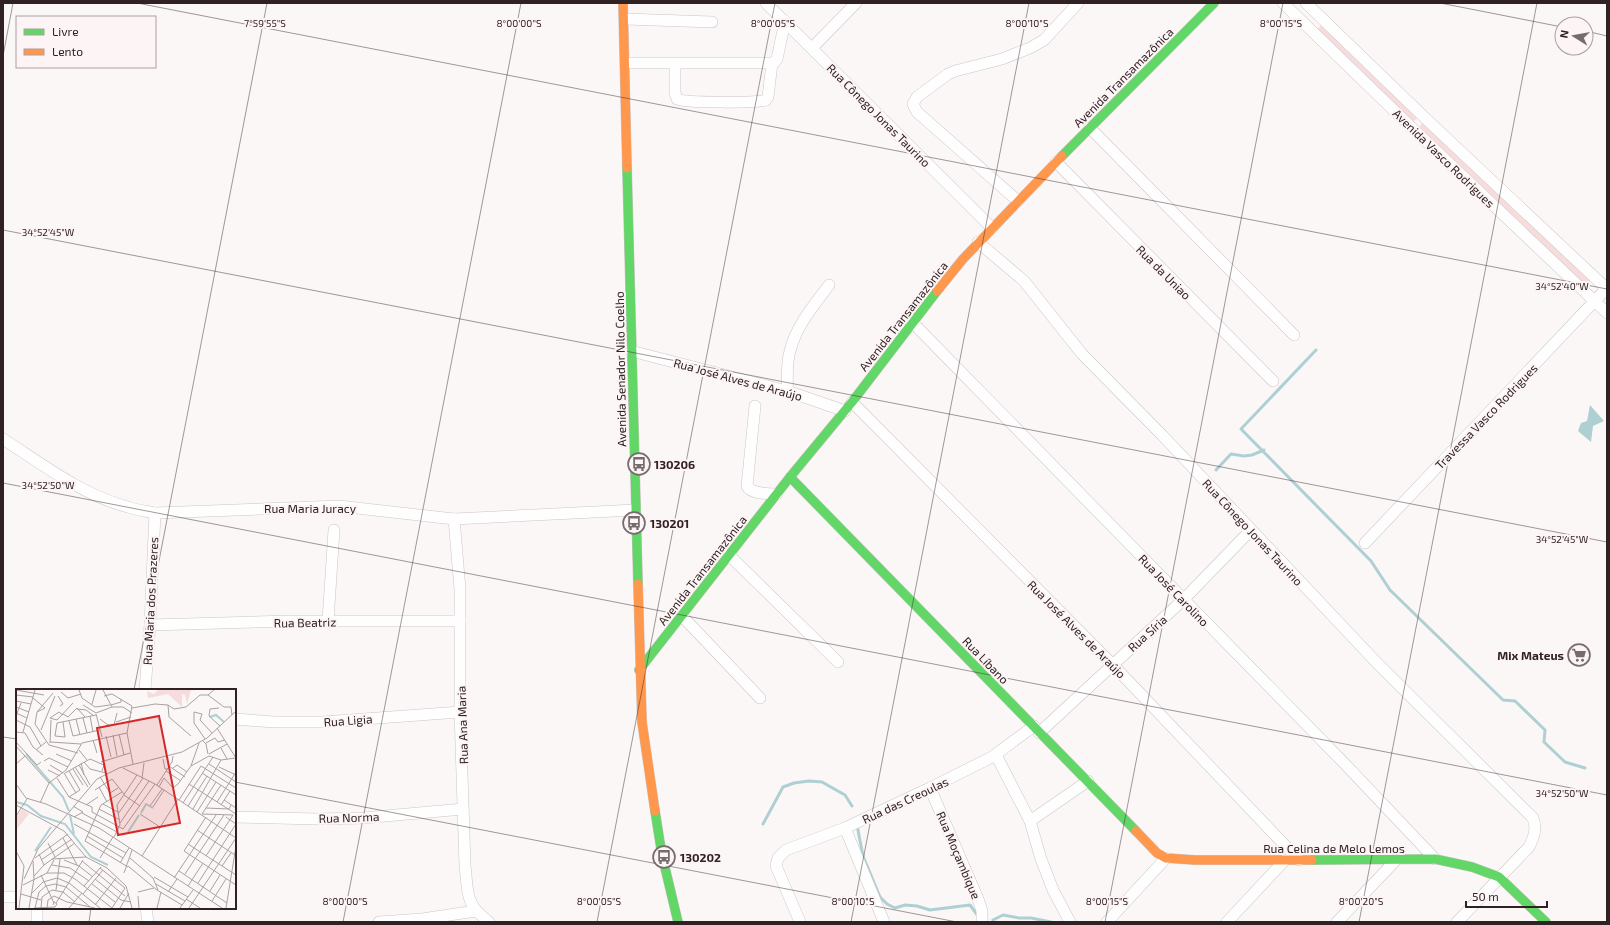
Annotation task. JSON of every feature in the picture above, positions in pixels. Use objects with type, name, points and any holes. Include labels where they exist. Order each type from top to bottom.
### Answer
[{"type":"street","name":"Avenida Senador Nilo Coelho","points":[[624,3],[631,351],[639,670],[642,722],[666,878],[678,922]]},
{"type":"street","name":"Rua Cônego Jonas Taurino","points":[[766,3],[992,228]]},
{"type":"street","points":[[812,48],[856,3]]},
{"type":"street","points":[[1018,201],[917,112],[913,104],[917,98],[948,74],[1002,59],[1030,48],[1044,40],[1078,3]]},
{"type":"street","name":"Avenida Transamazônica","points":[[639,670],[790,477],[848,406],[912,322],[978,242],[1214,3]]},
{"type":"street","name":"Avenida Vasco Rodrigues","points":[[1283,3],[1607,313]]},
{"type":"street","name":"Avenida Vasco Rodrigues","points":[[1306,3],[1424,117],[1607,288]]},
{"type":"street","points":[[1308,27],[1319,16]]},
{"type":"street","points":[[624,19],[712,22]]},
{"type":"street","points":[[625,63],[774,63],[777,58],[785,21]]},
{"type":"street","points":[[675,64],[675,93],[677,99],[683,102],[707,102],[766,100],[768,97],[772,63]]},
{"type":"street","points":[[1090,128],[1294,335]]},
{"type":"street","name":"Rua da Uniao","points":[[1056,162],[1273,381]]},
{"type":"street","name":"Rua Cônego Jonas Taurino","points":[[978,242],[1024,281],[1082,354],[1162,435],[1377,663],[1533,818],[1536,825],[1529,847],[1499,877]]},
{"type":"street","points":[[787,392],[788,359],[793,342],[808,311],[829,285]]},
{"type":"street","name":"Travessa Vasco Rodrigues","points":[[1365,544],[1607,288]]},
{"type":"street","name":"Rua José Carolino","points":[[912,322],[1344,763],[1435,859]]},
{"type":"street","name":"Rua José Alves de Araújo","points":[[631,351],[787,392],[848,406],[1112,664],[1299,860]]},
{"type":"street","points":[[755,406],[746,486],[749,490],[754,492],[778,494]]},
{"type":"street","name":"Rua Maria Juracy","points":[[3,439],[64,478],[92,493],[127,507],[155,513],[339,506],[454,519],[636,510]]},
{"type":"street","name":"Rua Líbano","points":[[790,477],[1148,844],[1157,853],[1166,858]]},
{"type":"street","name":"Rua Maria dos Prazeres","points":[[145,689],[150,625],[155,513]]},
{"type":"street","name":"Rua Ana Maria","points":[[454,519],[460,589],[460,712],[463,809],[468,891],[471,904],[476,911],[489,922]]},
{"type":"street","points":[[328,621],[334,530]]},
{"type":"street","name":"Rua Síria","points":[[1036,730],[1183,600],[1251,530]]},
{"type":"street","points":[[729,555],[838,662]]},
{"type":"street","points":[[682,616],[760,698]]},
{"type":"street","name":"Rua Beatriz","points":[[150,625],[328,621],[460,621]]},
{"type":"street","name":"Rua Ligia","points":[[236,719],[274,722],[323,722],[460,712]]},
{"type":"street","name":"Rua das Creoulas","points":[[800,922],[776,866],[778,858],[786,850],[845,828],[930,788],[996,755],[1036,730]]},
{"type":"street","points":[[996,755],[1030,821],[1041,859],[1053,890],[1070,922]]},
{"type":"street","points":[[1030,821],[1088,781]]},
{"type":"street","name":"Rua Moçambique","points":[[930,788],[978,899],[982,912],[982,922]]},
{"type":"street","name":"Rua Norma","points":[[236,816],[318,819],[363,818],[463,809]]},
{"type":"street","points":[[845,828],[884,922]]},
{"type":"street","points":[[1107,922],[1166,858]]},
{"type":"street","name":"Rua Celina de Melo Lemos","points":[[1166,858],[1195,860],[1338,861],[1435,859],[1472,867],[1499,877]]},
{"type":"street","points":[[1227,922],[1285,860]]},
{"type":"street","points":[[1337,922],[1396,860]]},
{"type":"street","points":[[1457,922],[1499,877],[1546,922]]},
{"type":"street","points":[[3,897],[16,897]]},
{"type":"street","points":[[37,909],[37,922]]},
{"type":"street","points":[[146,909],[148,922]]},
{"type":"street","points":[[379,922],[422,919],[476,911]]},
{"type":"shaded area","points":[[1322,24],[1418,117],[1413,122],[1317,30]]},
{"type":"shaded area","points":[[1424,121],[1591,280],[1586,286],[1419,127]]},
{"type":"water","points":[[1590,405],[1604,421],[1593,426],[1591,442],[1578,431],[1581,423],[1587,421]]},
{"type":"waterway","points":[[1316,350],[1241,429],[1371,561],[1390,590],[1503,700],[1515,701],[1545,730],[1544,742],[1565,762],[1585,768]]},
{"type":"waterway","points":[[1216,470],[1231,454],[1244,456],[1252,455],[1264,450]]},
{"type":"waterway","points":[[763,824],[783,787],[794,783],[809,781],[822,782],[845,795],[852,806]]},
{"type":"waterway","points":[[857,825],[863,856],[880,897],[887,904],[895,908],[905,905],[917,906],[930,910],[970,905],[978,916]]},
{"type":"waterway","points":[[993,920],[1003,915],[1051,922]]},
{"type":"traffic: fast","points":[[1062,156],[1214,3]]},
{"type":"traffic: fast","points":[[627,168],[638,584]]},
{"type":"traffic: fast","points":[[639,670],[790,477],[852,402],[937,291]]},
{"type":"traffic: fast","points":[[790,477],[1136,831]]},
{"type":"traffic: fast","points":[[655,811],[662,855],[678,922]]},
{"type":"traffic: fast","points":[[1312,860],[1435,859],[1472,867],[1499,877],[1546,922]]},
{"type":"traffic: slow","points":[[623,3],[627,168]]},
{"type":"traffic: slow","points":[[937,291],[963,259],[1062,156]]},
{"type":"traffic: slow","points":[[638,584],[642,722],[655,811]]},
{"type":"traffic: slow","points":[[1136,831],[1157,853],[1166,858],[1195,860],[1312,860]]},
{"type":"place","name":"130206","points":[[639,464]]},
{"type":"place","name":"130201","points":[[634,523]]},
{"type":"place","name":"Mix Mateus","points":[[1579,655]]},
{"type":"place","name":"130202","points":[[664,857]]}]
